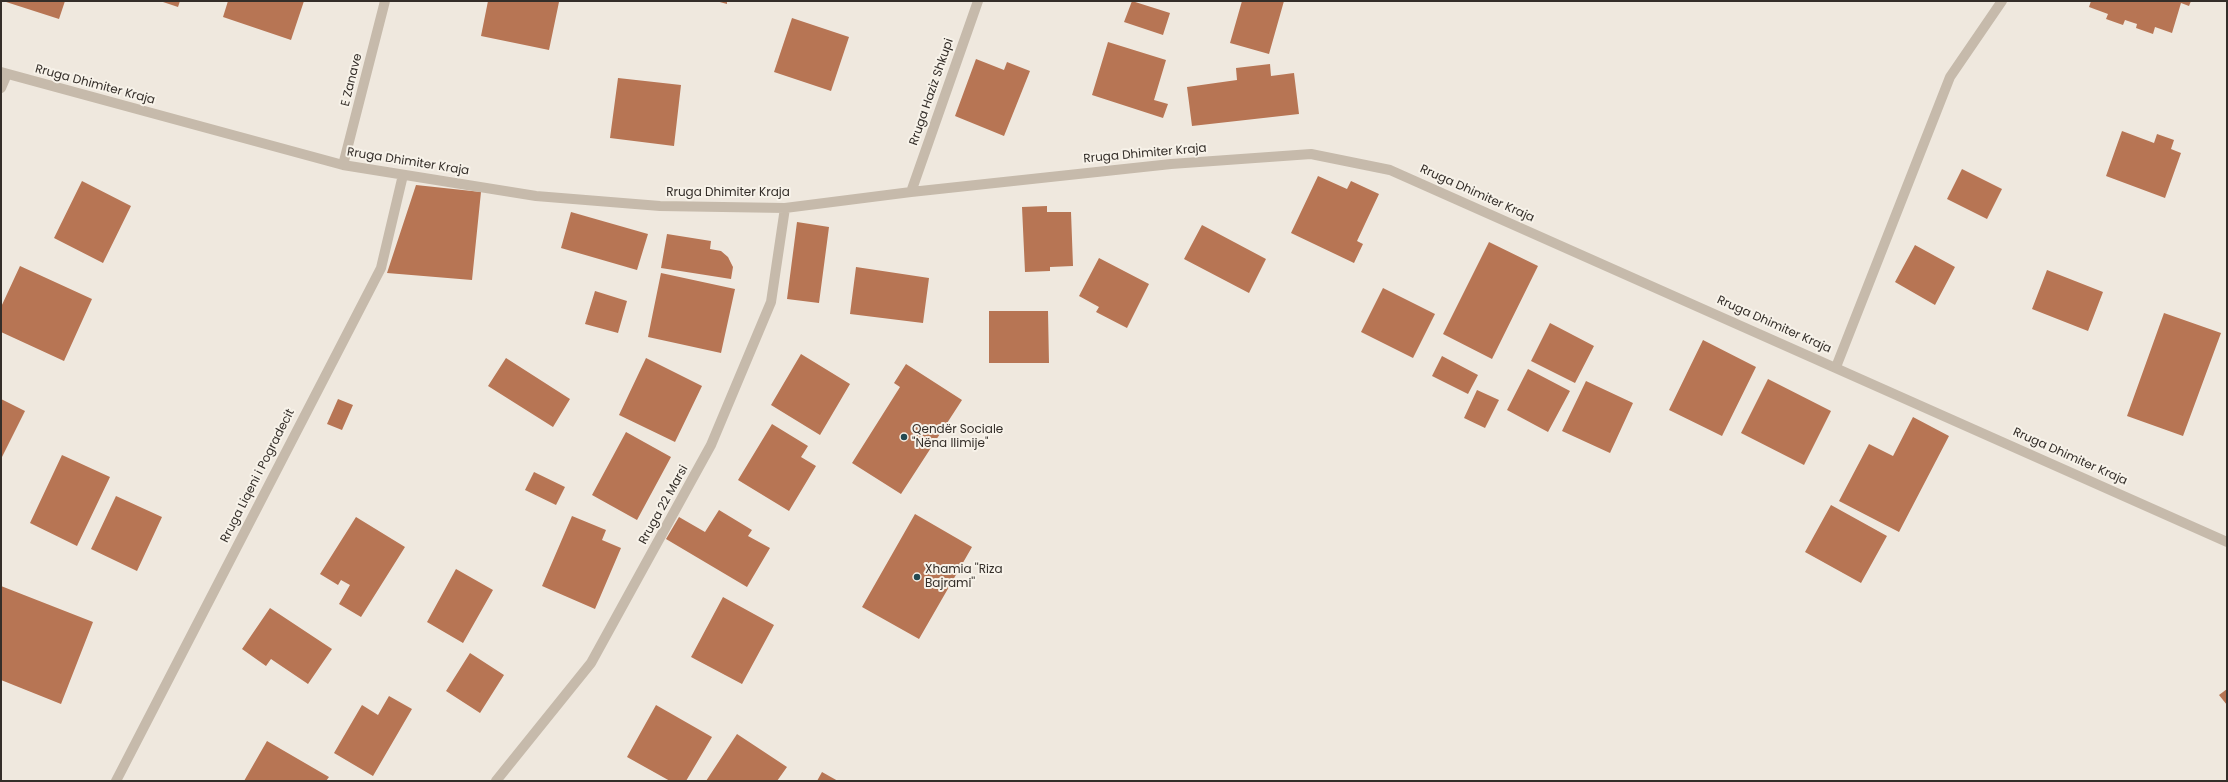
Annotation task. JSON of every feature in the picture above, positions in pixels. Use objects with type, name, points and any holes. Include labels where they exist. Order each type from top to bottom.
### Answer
[{"type":"street","name":"E Zanave","points":[[343,165],[385,1]]},
{"type":"street","name":"Rruga Haziz Shkupi","points":[[911,192],[978,1]]},
{"type":"street","points":[[1836,367],[1950,77],[2002,1]]},
{"type":"street","name":"Rruga Dhimiter Kraja","points":[[4,73],[343,165],[536,196],[660,206],[785,208],[911,192],[1171,164],[1311,154],[1390,170],[2227,542]]},
{"type":"street","points":[[1,88],[4,73]]},
{"type":"street","name":"Rruga Liqeni i Pogradecit","points":[[116,781],[381,268],[403,175]]},
{"type":"street","name":"Rruga 22 Marsi","points":[[496,781],[591,663],[711,445],[771,302],[785,208]]},
{"type":"building","points":[[3,1],[65,1],[59,19]]},
{"type":"building","points":[[160,1],[180,1],[178,7]]},
{"type":"building","points":[[228,1],[304,1],[291,40],[223,17]]},
{"type":"building","points":[[488,1],[559,2],[549,50],[481,36]]},
{"type":"building","points":[[716,1],[727,1],[727,4]]},
{"type":"building","points":[[1132,1],[1170,13],[1163,35],[1124,22]]},
{"type":"building","points":[[1242,1],[1284,1],[1269,54],[1230,43]]},
{"type":"building","points":[[2091,1],[2191,1],[2189,6],[2181,3],[2172,33],[2155,27],[2153,34],[2136,28],[2137,24],[2125,20],[2123,25],[2106,19],[2108,14],[2089,7]]},
{"type":"building","points":[[792,18],[849,37],[831,91],[774,72]]},
{"type":"building","points":[[1108,42],[1166,60],[1154,100],[1168,104],[1163,118],[1092,95]]},
{"type":"building","points":[[976,59],[1004,70],[1007,62],[1030,71],[1004,136],[955,116]]},
{"type":"building","points":[[1270,64],[1271,76],[1294,73],[1299,114],[1192,126],[1187,87],[1237,80],[1236,68]]},
{"type":"building","points":[[618,78],[681,85],[674,146],[610,138]]},
{"type":"building","points":[[2122,131],[2154,143],[2157,134],[2174,140],[2171,149],[2181,153],[2165,198],[2106,176]]},
{"type":"building","points":[[1962,169],[2002,189],[1987,219],[1947,199]]},
{"type":"building","points":[[1318,176],[1347,189],[1351,181],[1379,194],[1357,241],[1363,244],[1354,263],[1291,233]]},
{"type":"building","points":[[82,181],[131,206],[103,263],[54,238]]},
{"type":"building","points":[[416,185],[481,192],[472,280],[387,273]]},
{"type":"building","points":[[1047,206],[1047,212],[1071,212],[1073,266],[1050,267],[1050,271],[1025,272],[1022,207]]},
{"type":"building","points":[[571,212],[648,234],[637,270],[561,248]]},
{"type":"building","points":[[797,222],[829,227],[819,303],[787,299]]},
{"type":"building","points":[[1202,225],[1266,259],[1249,293],[1184,259]]},
{"type":"building","points":[[667,234],[711,241],[710,249],[721,251],[728,257],[733,267],[731,279],[661,268]]},
{"type":"building","points":[[1489,242],[1538,266],[1492,359],[1443,334]]},
{"type":"building","points":[[1915,245],[1955,267],[1935,305],[1895,282]]},
{"type":"building","points":[[1099,258],[1149,284],[1127,328],[1096,312],[1099,307],[1079,296]]},
{"type":"building","points":[[20,266],[92,299],[64,361],[1,332],[1,307]]},
{"type":"building","points":[[856,267],[929,278],[923,323],[850,314]]},
{"type":"building","points":[[2047,270],[2103,292],[2088,331],[2032,309]]},
{"type":"building","points":[[661,273],[735,289],[721,353],[648,337]]},
{"type":"building","points":[[1383,288],[1435,314],[1413,358],[1361,332]]},
{"type":"building","points":[[595,291],[627,301],[618,333],[585,324]]},
{"type":"building","points":[[989,311],[1048,311],[1049,363],[989,363]]},
{"type":"building","points":[[2164,313],[2221,333],[2183,436],[2127,416]]},
{"type":"building","points":[[1550,323],[1594,346],[1575,383],[1531,361]]},
{"type":"building","points":[[1703,340],[1756,367],[1722,436],[1669,410]]},
{"type":"building","points":[[801,354],[850,384],[820,435],[771,405]]},
{"type":"building","points":[[1442,356],[1478,375],[1468,394],[1432,376]]},
{"type":"building","points":[[506,358],[570,399],[553,427],[488,386]]},
{"type":"building","points":[[646,358],[702,386],[675,442],[619,415]]},
{"type":"building","points":[[906,364],[962,400],[901,494],[852,463],[900,387],[894,383]]},
{"type":"building","points":[[1528,369],[1570,391],[1548,432],[1507,410]]},
{"type":"building","points":[[1768,379],[1831,411],[1804,465],[1741,433]]},
{"type":"building","points":[[1586,381],[1633,403],[1610,453],[1562,431]]},
{"type":"building","points":[[1477,390],[1499,400],[1485,428],[1464,418]]},
{"type":"building","points":[[1,399],[25,411],[1,459]]},
{"type":"building","points":[[338,399],[353,405],[342,430],[327,424]]},
{"type":"building","points":[[1913,417],[1949,436],[1899,532],[1839,501],[1869,444],[1893,456]]},
{"type":"building","points":[[772,424],[808,446],[801,457],[816,466],[789,511],[738,480]]},
{"type":"building","points":[[626,432],[671,457],[637,520],[592,495]]},
{"type":"building","points":[[62,455],[110,477],[77,546],[30,523]]},
{"type":"building","points":[[534,472],[565,487],[556,505],[525,490]]},
{"type":"building","points":[[116,496],[162,517],[137,571],[91,549]]},
{"type":"building","points":[[1831,505],[1887,536],[1861,583],[1805,552]]},
{"type":"building","points":[[719,510],[752,530],[748,536],[770,548],[747,587],[666,539],[679,517],[705,532]]},
{"type":"building","name":"Xhamia ''Riza Bajrami''","points":[[915,514],[972,547],[919,639],[862,607]]},
{"type":"building","points":[[572,516],[606,530],[602,540],[621,548],[595,609],[542,586]]},
{"type":"building","points":[[356,517],[405,547],[361,617],[339,604],[350,585],[341,580],[338,585],[320,574]]},
{"type":"building","points":[[456,569],[493,590],[463,643],[427,622]]},
{"type":"building","points":[[1,586],[93,622],[61,704],[1,680]]},
{"type":"building","points":[[723,597],[774,625],[742,684],[691,657]]},
{"type":"building","points":[[270,608],[332,649],[308,684],[271,659],[266,666],[242,649]]},
{"type":"building","points":[[470,653],[504,675],[480,713],[446,691]]},
{"type":"building","points":[[2227,689],[2227,705],[2219,695]]},
{"type":"building","points":[[389,696],[412,709],[373,776],[334,753],[362,705],[378,715]]},
{"type":"building","points":[[656,705],[712,737],[686,781],[670,781],[627,757]]},
{"type":"building","points":[[737,734],[787,767],[777,781],[706,781]]},
{"type":"building","points":[[267,741],[329,777],[326,781],[244,781]]},
{"type":"building","points":[[822,772],[838,781],[817,781]]},
{"type":"place","name":"Qendër Sociale \"Nëna Ilimije\"","points":[[904,437]]},
{"type":"place","name":"Xhamia ''Riza Bajrami''","points":[[917,577]]}]
